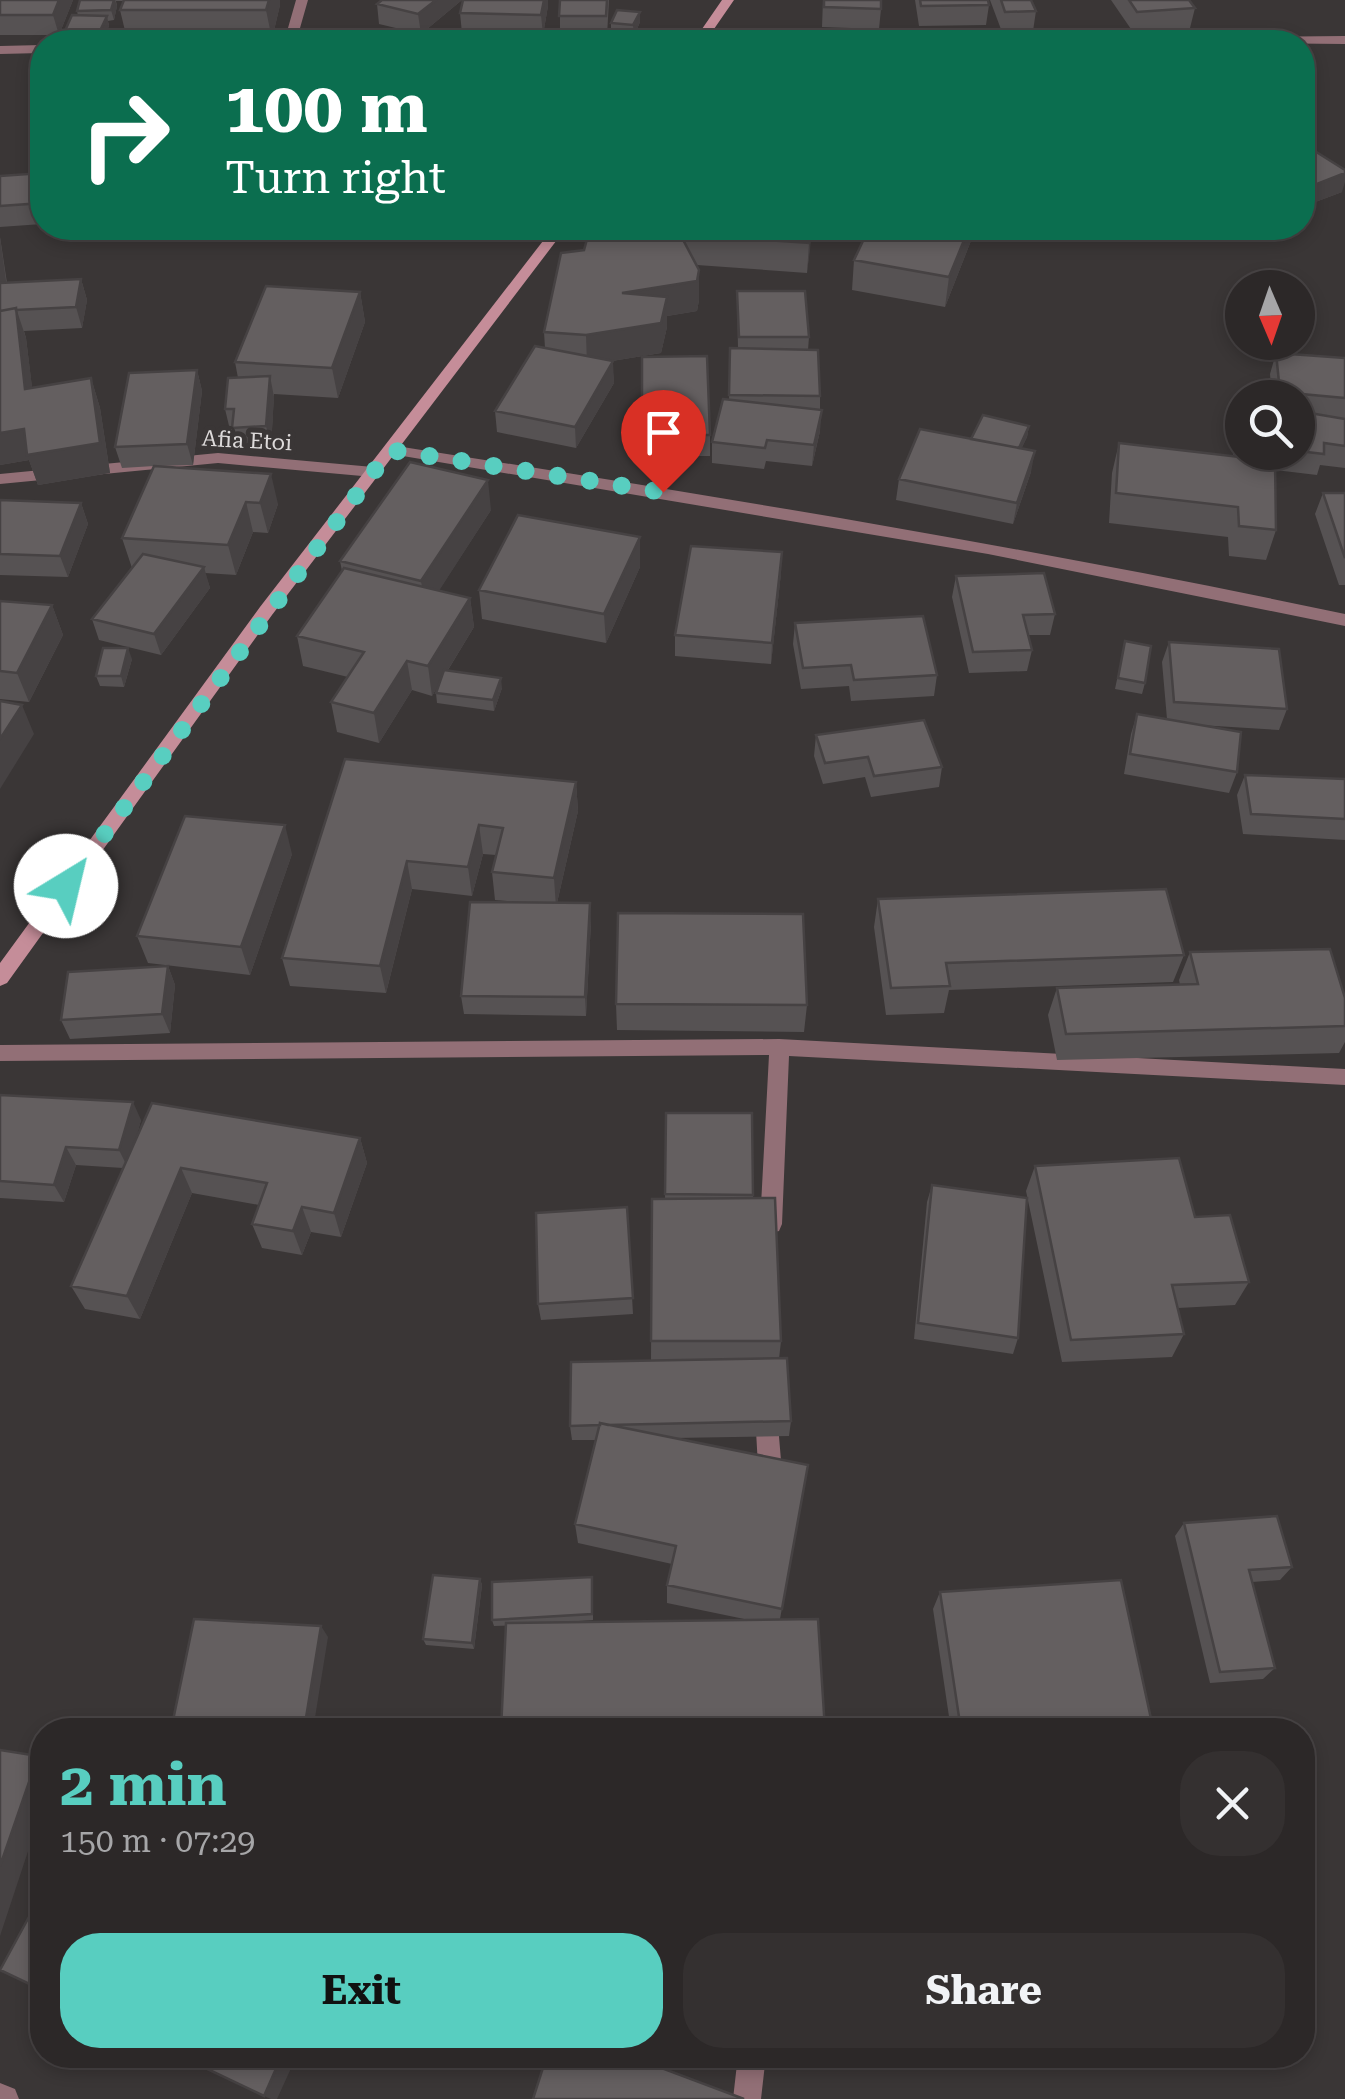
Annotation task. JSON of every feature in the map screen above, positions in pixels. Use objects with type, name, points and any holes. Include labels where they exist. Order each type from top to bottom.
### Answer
[{"type":"street","points":[[293,30],[302,0]]},
{"type":"street","points":[[707,30],[728,0]]},
{"type":"street","points":[[1315,40],[1345,40]]},
{"type":"street","points":[[0,50],[30,49]]},
{"type":"street","points":[[0,978],[549,240]]},
{"type":"street","points":[[390,450],[702,498],[1206,589],[1345,620]]},
{"type":"street","name":"Afia Etoi","points":[[0,479],[218,458],[373,472]]},
{"type":"street","points":[[770,1242],[779,1047]]},
{"type":"street","points":[[0,1054],[779,1047],[1345,1077]]},
{"type":"street","points":[[765,1397],[772,1510]]},
{"type":"street","points":[[747,2099],[751,2068]]},
{"type":"building","points":[[0,0],[59,0],[53,15],[0,15]]},
{"type":"building","points":[[80,0],[114,0],[111,10],[77,11]]},
{"type":"building","points":[[124,0],[269,0],[266,10],[120,10]]},
{"type":"building","points":[[382,0],[436,0],[418,14],[377,4]]},
{"type":"building","points":[[463,0],[544,0],[541,15],[460,13]]},
{"type":"building","points":[[560,0],[607,0],[606,16],[559,16]]},
{"type":"building","points":[[824,0],[881,0],[881,9],[824,7]]},
{"type":"building","points":[[920,0],[988,0],[989,5],[921,6]]},
{"type":"building","points":[[1001,0],[1031,0],[1036,11],[1005,12]]},
{"type":"building","points":[[1129,0],[1189,0],[1195,8],[1137,12]]},
{"type":"building","points":[[617,10],[640,12],[633,25],[611,23]]},
{"type":"building","points":[[72,15],[107,16],[100,30],[65,30]]},
{"type":"building","points":[[1315,151],[1345,170],[1315,183]]},
{"type":"building","points":[[30,174],[30,204],[0,206],[0,176]]},
{"type":"building","points":[[587,240],[683,240],[699,270],[697,281],[622,293],[667,297],[661,323],[586,335],[544,332],[561,253],[584,250]]},
{"type":"building","points":[[766,240],[809,240],[809,243]]},
{"type":"building","points":[[863,240],[964,240],[949,277],[854,260]]},
{"type":"building","points":[[81,279],[76,307],[0,311],[0,283]]},
{"type":"building","points":[[266,286],[360,292],[332,368],[235,362]]},
{"type":"building","points":[[737,291],[805,291],[809,337],[739,337]]},
{"type":"building","points":[[16,308],[25,389],[91,378],[100,443],[27,455],[24,429],[0,433],[0,311]]},
{"type":"building","points":[[535,346],[613,361],[575,427],[495,411]]},
{"type":"building","points":[[730,348],[818,350],[820,396],[729,395]]},
{"type":"building","points":[[707,356],[710,435],[642,435],[642,357]]},
{"type":"building","points":[[1315,356],[1345,358],[1345,398],[1315,395],[1315,380],[1279,380],[1277,360],[1315,360]]},
{"type":"building","points":[[197,370],[187,444],[115,447],[129,373]]},
{"type":"building","points":[[270,376],[266,426],[232,428],[234,409],[225,409],[228,378]]},
{"type":"building","points":[[723,399],[822,410],[814,445],[767,440],[765,448],[712,442]]},
{"type":"building","points":[[1315,414],[1345,419],[1345,446],[1324,443],[1324,454],[1315,453]]},
{"type":"building","points":[[983,415],[1029,426],[1019,448],[971,439]]},
{"type":"building","points":[[920,429],[1035,451],[1017,503],[899,479]]},
{"type":"building","points":[[1119,443],[1225,455],[1225,470],[1275,470],[1276,530],[1239,526],[1238,507],[1116,493]]},
{"type":"building","points":[[410,462],[488,480],[421,581],[340,561]]},
{"type":"building","points":[[154,466],[271,474],[260,503],[246,502],[228,545],[122,538]]},
{"type":"building","points":[[1323,493],[1345,493],[1345,558]]},
{"type":"building","points":[[0,500],[81,503],[60,556],[0,554]]},
{"type":"building","points":[[518,515],[640,537],[604,614],[479,590]]},
{"type":"building","points":[[691,546],[782,552],[772,643],[675,635]]},
{"type":"building","points":[[143,554],[204,567],[154,634],[92,619]]},
{"type":"building","points":[[344,568],[470,598],[428,666],[407,661],[374,713],[331,702],[364,652],[297,636]]},
{"type":"building","points":[[1044,573],[1055,614],[1023,615],[1032,650],[973,652],[956,576]]},
{"type":"building","points":[[0,601],[52,605],[17,673],[0,671]]},
{"type":"building","points":[[923,616],[937,675],[854,680],[851,665],[803,668],[795,623]]},
{"type":"building","points":[[1125,641],[1151,646],[1145,683],[1118,678]]},
{"type":"building","points":[[1169,642],[1279,649],[1287,709],[1174,702]]},
{"type":"building","points":[[103,648],[128,648],[121,676],[96,676]]},
{"type":"building","points":[[444,670],[501,678],[493,700],[436,693]]},
{"type":"building","points":[[0,701],[22,705],[0,739]]},
{"type":"building","points":[[1137,714],[1241,732],[1237,772],[1130,754]]},
{"type":"building","points":[[924,720],[942,767],[874,776],[868,757],[825,763],[816,735]]},
{"type":"building","points":[[345,759],[576,782],[554,878],[492,872],[503,828],[479,825],[468,867],[407,861],[380,966],[282,958]]},
{"type":"building","points":[[1245,775],[1345,779],[1345,819],[1251,814]]},
{"type":"building","points":[[185,816],[285,825],[241,947],[137,936]]},
{"type":"building","points":[[1166,889],[1184,955],[946,963],[950,986],[891,988],[878,899]]},
{"type":"building","points":[[470,902],[590,903],[585,997],[461,996]]},
{"type":"building","points":[[618,913],[803,914],[807,1005],[616,1004]]},
{"type":"building","points":[[1330,949],[1345,998],[1345,1026],[1066,1034],[1057,988],[1198,984],[1190,952]]},
{"type":"building","points":[[168,966],[162,1014],[61,1020],[68,972]]},
{"type":"building","points":[[0,1095],[133,1102],[119,1150],[66,1147],[54,1185],[0,1181]]},
{"type":"building","points":[[152,1103],[360,1138],[334,1213],[302,1207],[293,1231],[252,1224],[267,1183],[181,1168],[127,1296],[71,1286]]},
{"type":"building","points":[[666,1113],[752,1113],[753,1195],[665,1194]]},
{"type":"building","points":[[1179,1158],[1195,1217],[1230,1215],[1249,1282],[1172,1285],[1184,1334],[1071,1340],[1035,1166]]},
{"type":"building","points":[[932,1185],[1027,1198],[1018,1338],[918,1323]]},
{"type":"building","points":[[775,1198],[781,1341],[651,1341],[652,1199]]},
{"type":"building","points":[[627,1207],[633,1298],[538,1304],[536,1213]]},
{"type":"building","points":[[787,1358],[791,1421],[570,1426],[571,1362]]},
{"type":"building","points":[[600,1423],[808,1465],[782,1609],[667,1585],[676,1546],[575,1524]]},
{"type":"building","points":[[1277,1516],[1292,1567],[1249,1570],[1275,1668],[1220,1672],[1184,1523]]},
{"type":"building","points":[[433,1575],[480,1579],[472,1643],[423,1639]]},
{"type":"building","points":[[592,1577],[592,1614],[492,1620],[492,1582]]},
{"type":"building","points":[[1121,1580],[1151,1718],[959,1718],[940,1592]]},
{"type":"building","points":[[194,1619],[321,1626],[306,1718],[173,1718]]},
{"type":"building","points":[[818,1619],[824,1718],[502,1718],[506,1623]]},
{"type":"building","points":[[0,1750],[30,1755],[30,1779],[0,1866]]},
{"type":"building","points":[[30,1915],[30,1984],[0,1970]]},
{"type":"building","points":[[205,2068],[276,2068],[264,2096]]},
{"type":"building","points":[[543,2068],[662,2068],[744,2099],[533,2099]]},
{"type":"route","points":[[66,886],[266,611],[390,450],[663,492]]}]
